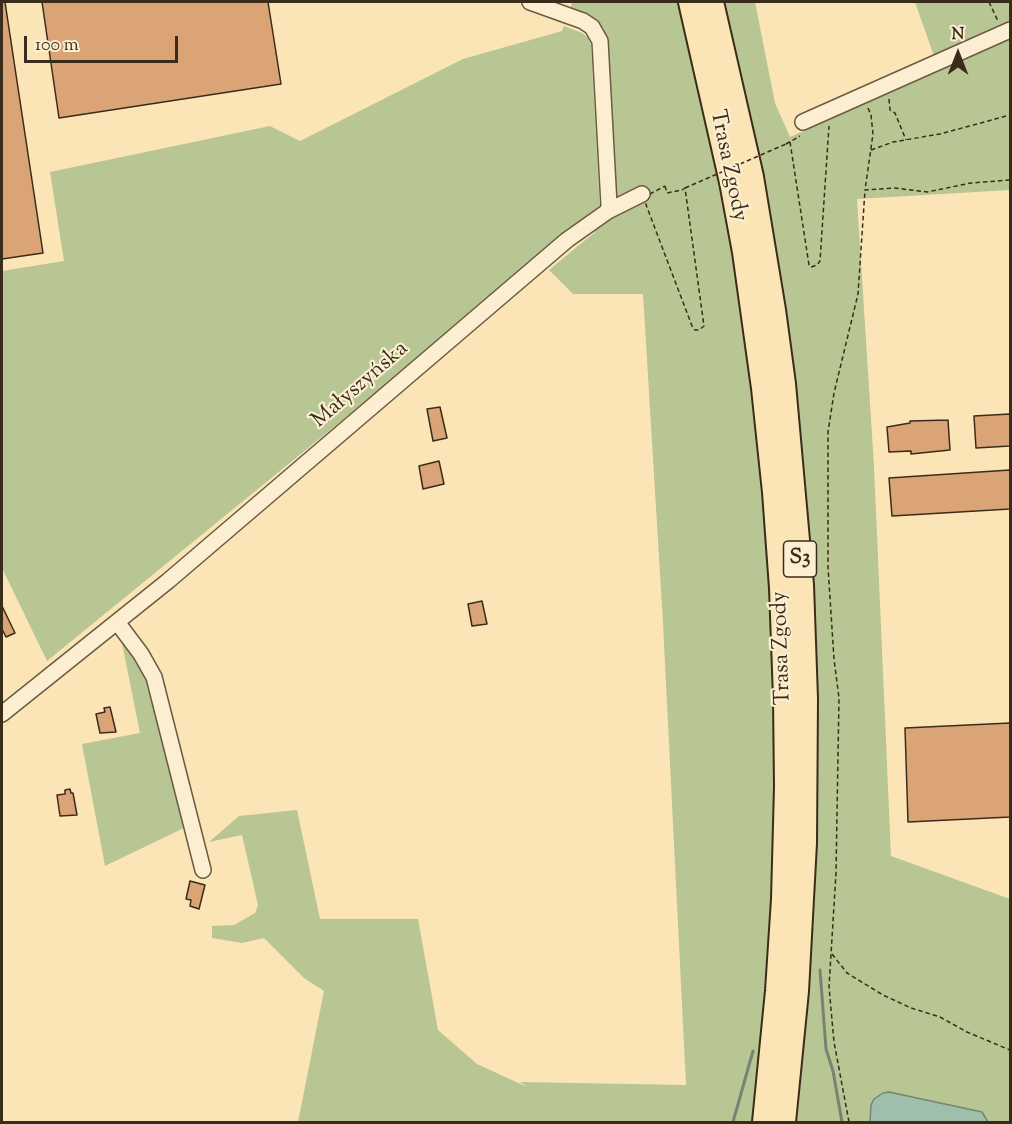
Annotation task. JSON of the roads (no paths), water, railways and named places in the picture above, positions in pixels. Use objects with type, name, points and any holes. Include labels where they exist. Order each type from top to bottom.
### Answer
[{"type":"highway","name":"Trasa Zgody","points":[[690,2],[729,171],[744,252],[763,388],[781,588],[786,765],[783,899],[764,1122]]},
{"type":"highway","name":"Trasa Zgody","points":[[712,2],[752,177],[768,269],[784,384],[802,585],[806,699],[805,843],[797,991],[784,1122]]},
{"type":"street","points":[[530,2],[584,21],[598,36],[601,46],[608,211]]},
{"type":"street","points":[[803,122],[1007,32]]},
{"type":"street","name":"Małyszyńska","points":[[2,714],[168,581],[541,262],[608,211],[643,197]]},
{"type":"street","points":[[117,622],[141,654],[154,677],[203,870]]},
{"type":"waterway","points":[[820,970],[826,1049],[833,1071],[842,1122]]},
{"type":"waterway","points":[[733,1122],[753,1051]]}]
